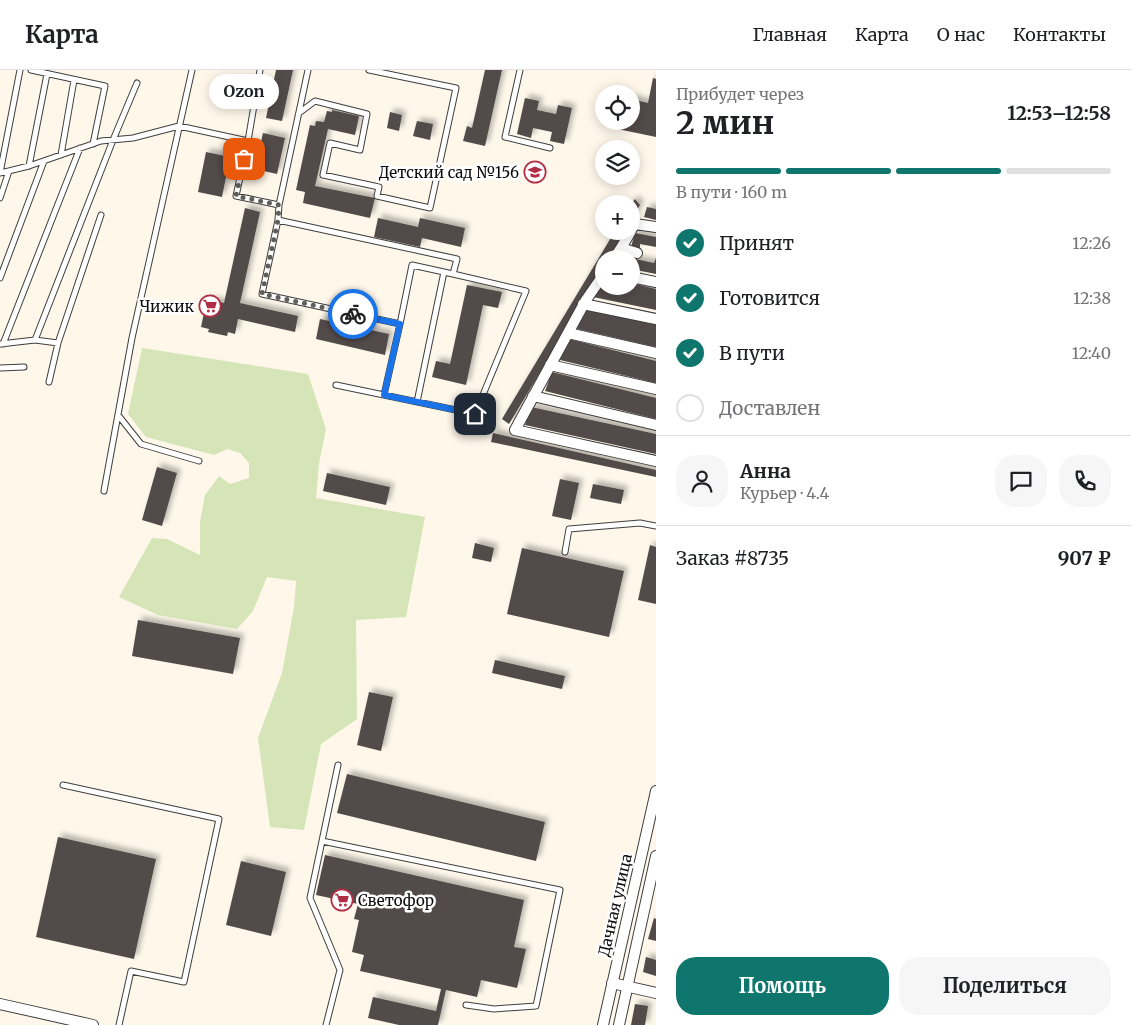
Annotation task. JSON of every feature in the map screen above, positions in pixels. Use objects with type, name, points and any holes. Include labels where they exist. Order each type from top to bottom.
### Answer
[{"type":"street","points":[[640,225],[656,227]]},
{"type":"street","points":[[626,240],[621,248],[627,250]]},
{"type":"street","points":[[640,279],[656,282]]},
{"type":"street","points":[[595,288],[584,304],[515,430],[656,461]]},
{"type":"street","points":[[584,304],[656,319]]},
{"type":"street","points":[[568,333],[656,353]]},
{"type":"street","points":[[550,365],[656,389]]},
{"type":"street","points":[[533,396],[656,425]]},
{"type":"street","name":"Дачная улица","points":[[603,1025],[652,829],[656,791]]},
{"type":"street","name":"Дачная улица","points":[[618,1025],[656,856]]},
{"type":"street","points":[[612,983],[656,993]]},
{"type":"street","points":[[0,1004],[62,1022],[93,1025]]},
{"type":"lane","points":[[20,70],[0,173],[29,166],[101,141],[133,138],[179,126],[248,140]]},
{"type":"lane","points":[[31,70],[105,86],[93,144]]},
{"type":"lane","points":[[104,491],[132,338],[192,70]]},
{"type":"lane","points":[[260,70],[236,196],[279,205]]},
{"type":"lane","points":[[308,70],[262,294],[400,324]]},
{"type":"lane","points":[[299,113],[315,102],[368,114],[360,150],[330,143],[323,175],[379,187],[377,196],[430,208],[456,88],[370,70]]},
{"type":"lane","points":[[520,70],[505,136],[550,148]]},
{"type":"lane","points":[[29,166],[47,74]]},
{"type":"lane","points":[[61,155],[74,80]]},
{"type":"lane","points":[[35,340],[137,83]]},
{"type":"lane","points":[[58,343],[35,340],[2,344],[80,148]]},
{"type":"lane","points":[[0,278],[44,161]]},
{"type":"lane","points":[[0,198],[10,171]]},
{"type":"lane","points":[[48,382],[58,343],[101,215]]},
{"type":"lane","points":[[278,220],[457,259],[453,274]]},
{"type":"lane","points":[[336,385],[475,414],[526,290],[412,265],[384,395]]},
{"type":"lane","points":[[417,402],[444,272]]},
{"type":"lane","points":[[0,368],[24,367]]},
{"type":"lane","points":[[118,415],[140,444],[199,461]]},
{"type":"lane","points":[[565,552],[569,529],[640,523],[656,526]]},
{"type":"lane","points":[[326,1025],[340,970],[310,898],[338,766]]},
{"type":"lane","points":[[63,785],[219,819],[184,982],[130,971],[119,1025]]},
{"type":"lane","points":[[322,841],[560,890],[536,1006],[494,1009],[466,1005]]},
{"type":"green space","points":[[142,348],[308,374],[326,429],[319,464],[316,498],[425,517],[406,617],[356,620],[357,719],[321,744],[304,830],[270,827],[258,738],[282,673],[294,607],[296,581],[267,577],[253,611],[237,629],[158,615],[119,597],[152,538],[167,539],[200,555],[200,522],[205,495],[219,476],[230,484],[249,478],[249,463],[240,453],[227,449],[214,455],[146,437],[128,414]]},
{"type":"building","points":[[276,70],[293,70],[282,121],[266,118]]},
{"type":"building","points":[[485,70],[502,70],[485,146],[463,141],[467,126],[472,128]]},
{"type":"building","points":[[653,78],[656,79],[656,137],[622,130],[640,130],[640,101],[648,103]]},
{"type":"building","points":[[525,98],[539,101],[537,110],[556,114],[558,105],[572,108],[564,144],[550,141],[552,132],[533,128],[531,138],[517,134]]},
{"type":"building","points":[[332,110],[359,116],[355,135],[328,129],[315,186],[375,198],[370,218],[303,203],[305,192],[296,190],[310,125],[315,126],[316,121],[324,122],[327,111],[332,112]]},
{"type":"building","points":[[390,112],[402,115],[399,131],[387,128]]},
{"type":"building","points":[[417,121],[433,124],[430,140],[413,136]]},
{"type":"building","points":[[263,133],[285,138],[277,174],[255,169]]},
{"type":"building","points":[[206,152],[230,157],[222,197],[198,192]]},
{"type":"building","points":[[647,207],[656,209],[656,220],[644,217]]},
{"type":"building","points":[[245,208],[260,212],[240,303],[298,316],[295,332],[238,319],[235,334],[228,332],[227,336],[208,332],[209,329],[201,327],[207,299],[224,303]]},
{"type":"building","points":[[378,218],[418,227],[420,218],[465,228],[461,247],[422,238],[420,247],[374,237]]},
{"type":"building","points":[[640,234],[656,237],[656,247],[640,244],[640,248],[631,247],[633,240],[640,240]]},
{"type":"building","points":[[610,240],[620,240],[613,250],[604,250]]},
{"type":"building","points":[[656,258],[656,274],[640,271],[640,260],[654,263]]},
{"type":"building","points":[[595,264],[595,281],[509,424],[502,419]]},
{"type":"building","points":[[467,285],[502,292],[498,308],[483,305],[466,385],[432,377],[436,361],[450,364]]},
{"type":"building","points":[[640,285],[656,289],[656,310],[593,297],[595,294],[640,295]]},
{"type":"building","points":[[584,309],[656,325],[656,347],[577,329]]},
{"type":"building","points":[[320,319],[389,334],[385,355],[316,339]]},
{"type":"building","points":[[569,339],[656,361],[656,383],[560,360]]},
{"type":"building","points":[[552,372],[656,398],[656,419],[545,391]]},
{"type":"building","points":[[531,407],[656,434],[656,454],[525,425]]},
{"type":"building","points":[[493,433],[656,470],[656,477],[491,442]]},
{"type":"building","points":[[157,467],[177,473],[162,526],[142,520]]},
{"type":"building","points":[[327,473],[390,487],[386,505],[323,491]]},
{"type":"building","points":[[560,479],[579,483],[571,520],[552,516]]},
{"type":"building","points":[[593,484],[624,490],[621,504],[590,498]]},
{"type":"building","points":[[475,543],[494,548],[491,562],[472,558]]},
{"type":"building","points":[[650,545],[656,547],[656,604],[638,600]]},
{"type":"building","points":[[522,548],[624,571],[609,637],[507,614]]},
{"type":"building","points":[[138,620],[240,638],[233,674],[132,656]]},
{"type":"building","points":[[495,660],[565,676],[562,689],[492,673]]},
{"type":"building","points":[[369,692],[393,697],[381,751],[357,745]]},
{"type":"building","points":[[347,774],[545,822],[536,861],[337,813]]},
{"type":"building","points":[[58,837],[156,859],[134,959],[36,937]]},
{"type":"building","points":[[325,855],[524,900],[514,947],[526,949],[517,988],[481,980],[477,997],[446,990],[438,1025],[399,1025],[368,1018],[373,997],[436,1011],[441,989],[360,971],[364,955],[352,952],[359,920],[354,919],[358,904],[316,895]]},
{"type":"building","points":[[241,861],[286,872],[271,936],[226,925]]},
{"type":"building","points":[[654,918],[656,919],[656,941],[648,939]]},
{"type":"building","points":[[646,957],[656,960],[656,976],[643,972]]},
{"type":"building","points":[[635,1004],[648,1006],[645,1025],[631,1025]]},
{"type":"way so far","points":[[244,159],[236,196],[279,205],[278,220],[262,294],[353,314]]},
{"type":"place","name":"Ozon","points":[[244,159]]},
{"type":"place","name":"Детский сад №156","points":[[535,172]]},
{"type":"place","name":"Чижик","points":[[210,306]]},
{"type":"place","name":"Светофор","points":[[342,900]]},
{"type":"route","points":[[353,314],[400,324],[384,395],[475,414]]}]
